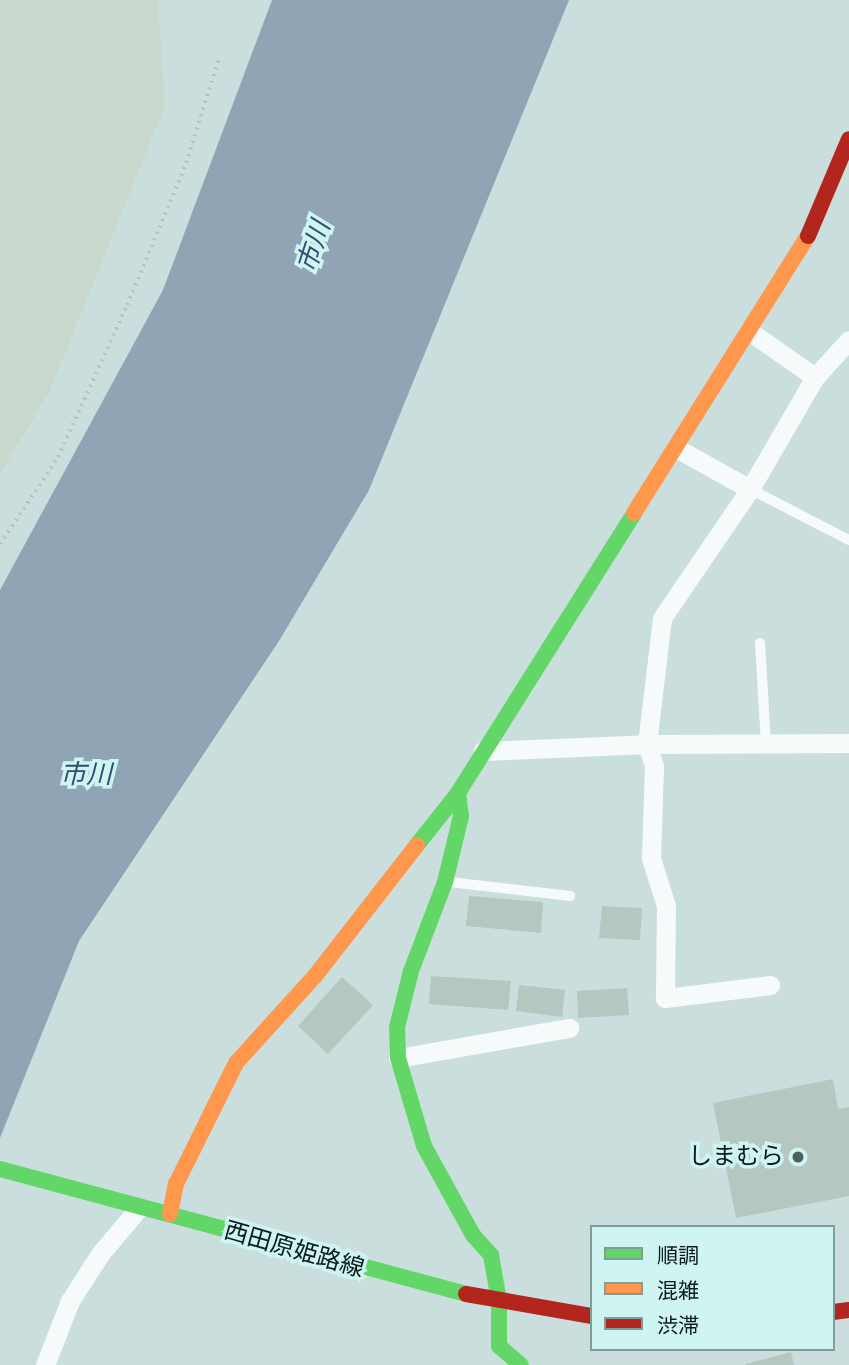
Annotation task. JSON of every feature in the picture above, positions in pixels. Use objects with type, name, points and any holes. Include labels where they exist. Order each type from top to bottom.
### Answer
[{"type":"street","points":[[170,1214],[176,1184],[236,1063],[315,976],[458,793],[678,449],[809,234],[849,139]]},
{"type":"street","points":[[749,331],[815,377]]},
{"type":"street","points":[[770,985],[665,998],[666,906],[651,858],[654,766],[647,744],[662,618],[750,489],[815,377],[849,340]]},
{"type":"street","points":[[678,449],[750,489]]},
{"type":"street","points":[[483,751],[647,744],[849,743]]},
{"type":"street","points":[[458,793],[461,816],[445,882],[411,971],[397,1027],[398,1058],[424,1146],[473,1235],[491,1255],[499,1301],[499,1346],[521,1365]]},
{"type":"street","points":[[398,1058],[569,1028]]},
{"type":"street","name":"西田原姫路線","points":[[0,1168],[367,1272],[499,1301],[590,1316]]},
{"type":"street","points":[[45,1365],[70,1301],[100,1254],[138,1209]]},
{"type":"lane","points":[[750,489],[849,540]]},
{"type":"lane","points":[[760,643],[766,744]]},
{"type":"lane","points":[[445,882],[570,896]]},
{"type":"path","points":[[0,544],[58,457],[186,163],[218,61]]},
{"type":"green space","points":[[0,0],[158,0],[165,106],[49,393],[0,474]]},
{"type":"water","name":"市川","points":[[272,0],[569,0],[369,490],[279,641],[79,941],[0,1138],[0,590],[163,290]]},
{"type":"building","points":[[469,896],[543,902],[541,933],[466,926]]},
{"type":"building","points":[[602,906],[642,908],[640,940],[599,938]]},
{"type":"building","points":[[431,976],[511,981],[508,1010],[429,1004]]},
{"type":"building","points":[[342,977],[373,1005],[328,1054],[298,1026]]},
{"type":"building","points":[[519,985],[565,990],[562,1017],[516,1011]]},
{"type":"building","points":[[627,988],[629,1015],[578,1018],[577,991]]},
{"type":"building","points":[[833,1079],[838,1109],[849,1107],[849,1196],[736,1218],[713,1103]]},
{"type":"building","points":[[791,1352],[794,1365],[746,1365],[746,1364]]},
{"type":"traffic: fast","points":[[417,845],[458,793],[634,513]]},
{"type":"traffic: fast","points":[[458,793],[461,816],[445,882],[411,971],[397,1027],[398,1058],[424,1146],[473,1235],[491,1255],[499,1301],[499,1346],[521,1365]]},
{"type":"traffic: fast","points":[[0,1169],[466,1294]]},
{"type":"traffic: slow","points":[[634,513],[808,236]]},
{"type":"traffic: slow","points":[[170,1214],[176,1184],[236,1063],[315,976],[417,845]]},
{"type":"traffic: jam","points":[[808,236],[849,139]]},
{"type":"traffic: jam","points":[[466,1294],[590,1316]]},
{"type":"traffic: jam","points":[[835,1312],[849,1310]]},
{"type":"place","name":"しまむら","points":[[798,1157]]}]
